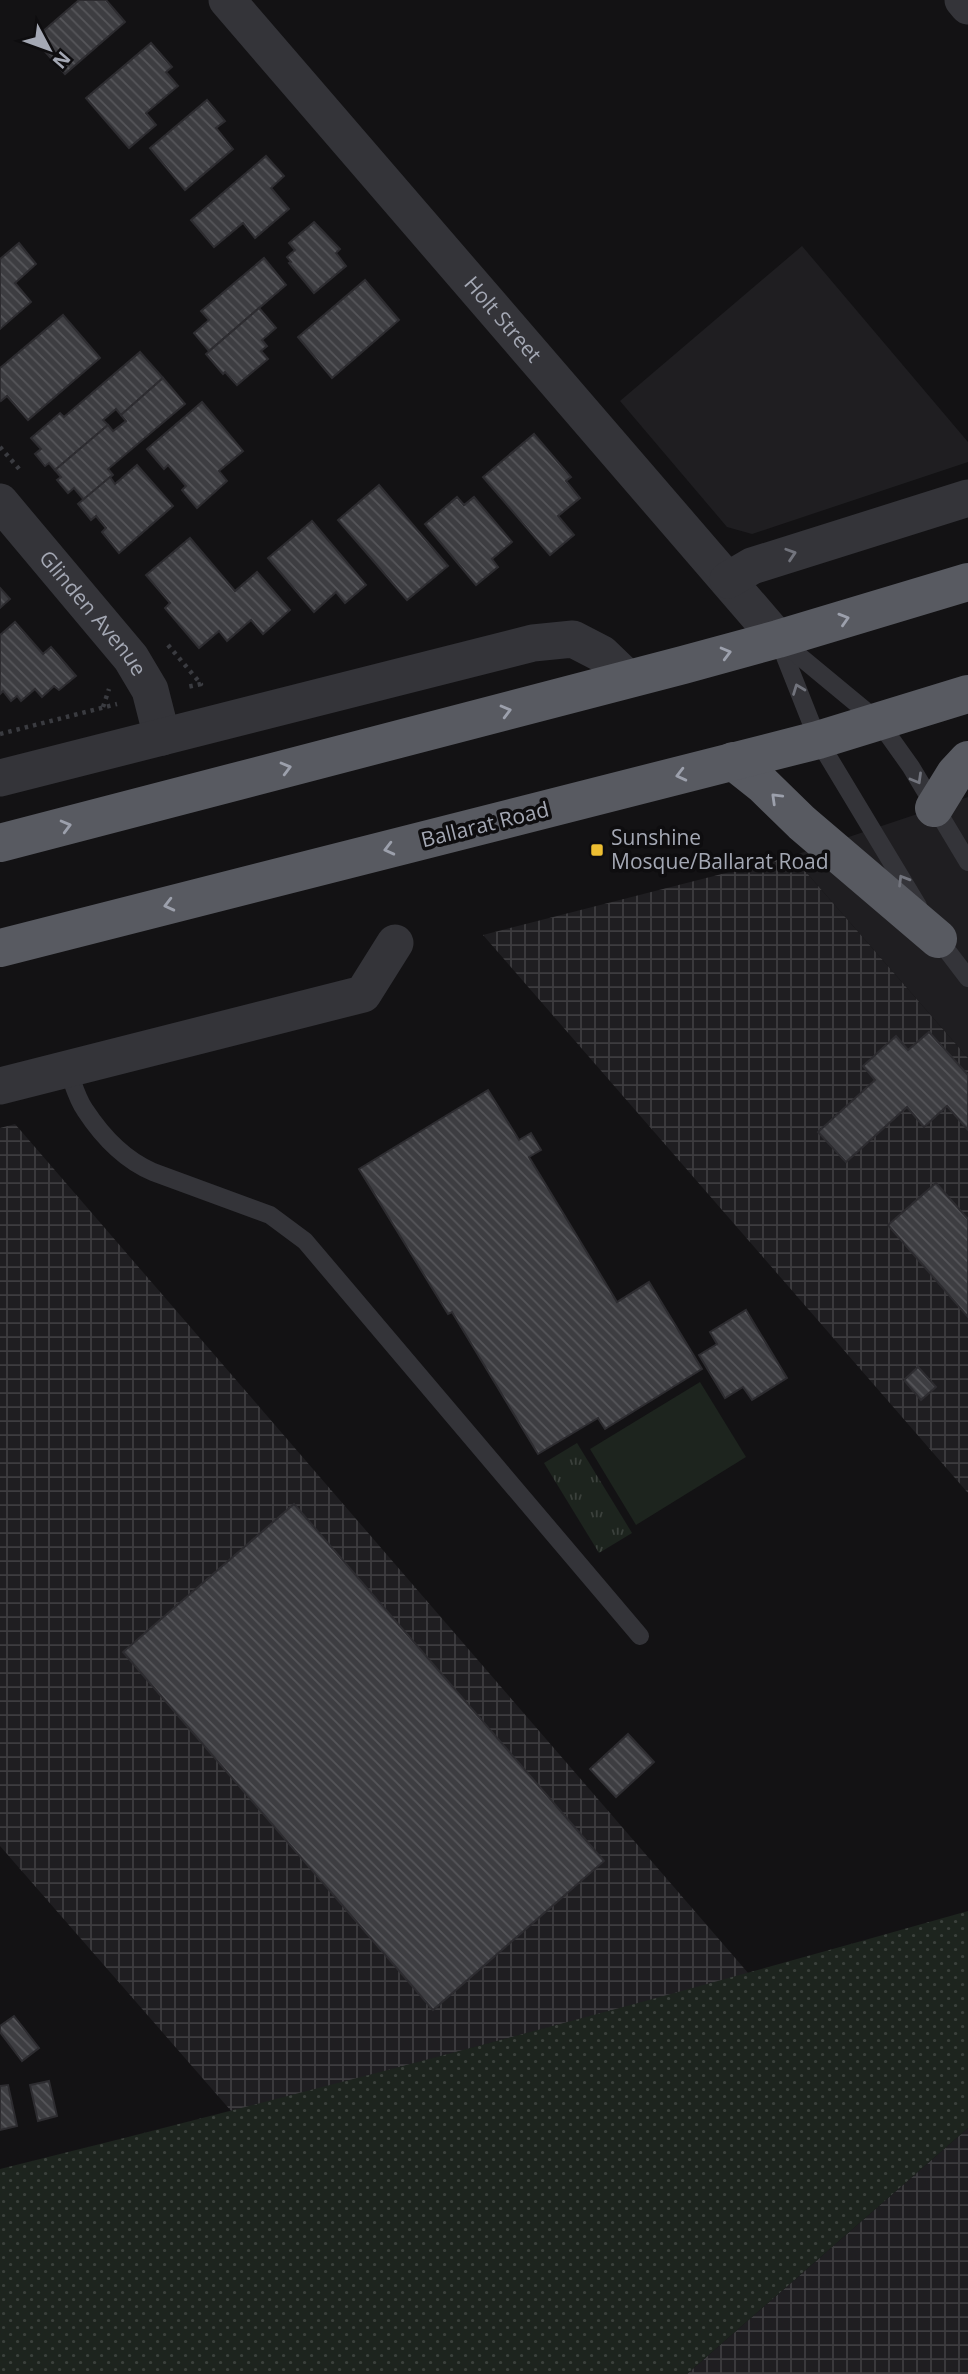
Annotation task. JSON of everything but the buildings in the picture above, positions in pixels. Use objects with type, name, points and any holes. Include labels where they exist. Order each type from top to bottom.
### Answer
[{"type":"highway","points":[[0,843],[778,639],[968,582]]},
{"type":"highway","name":"Ballarat Road","points":[[0,948],[818,740],[968,694]]},
{"type":"highway","points":[[934,808],[955,774],[968,760]]},
{"type":"highway","points":[[733,761],[938,939]]},
{"type":"street","name":"Holt Street","points":[[227,0],[778,639]]},
{"type":"street","points":[[962,0],[968,6]]},
{"type":"street","points":[[728,580],[752,566],[968,498]]},
{"type":"street","name":"Glinden Avenue","points":[[0,502],[131,658],[151,696],[162,737]]},
{"type":"street","points":[[0,778],[533,643],[573,639],[602,654],[628,679]]},
{"type":"street","points":[[0,1087],[363,994],[396,943]]},
{"type":"lane","points":[[778,639],[879,722],[911,767],[968,862]]},
{"type":"lane","points":[[778,639],[818,740],[938,939],[968,978]]},
{"type":"lane","points":[[68,1070],[84,1109],[123,1156],[135,1164],[270,1215],[304,1241],[639,1636]]},
{"type":"path","points":[[0,733],[151,696]]},
{"type":"shaded area","points":[[802,246],[968,442],[968,462],[752,534],[727,527],[620,401]]},
{"type":"shaded area","points":[[968,797],[968,1058],[792,856]]},
{"type":"shaded area","points":[[792,856],[968,1058],[968,1493],[483,935]]},
{"type":"shaded area","points":[[15,1124],[749,1974],[232,2112],[0,1846],[0,1128]]},
{"type":"shaded area","points":[[968,2128],[968,2374],[687,2374]]},
{"type":"green space","points":[[700,1382],[746,1457],[636,1525],[590,1449]]},
{"type":"green space","points":[[577,1443],[632,1533],[599,1553],[544,1463]]},
{"type":"green space","points":[[968,1911],[968,2128],[687,2374],[0,2374],[0,2169],[485,2044]]},
{"type":"place","name":"Sunshine Mosque/Ballarat Road","points":[[597,850]]}]
